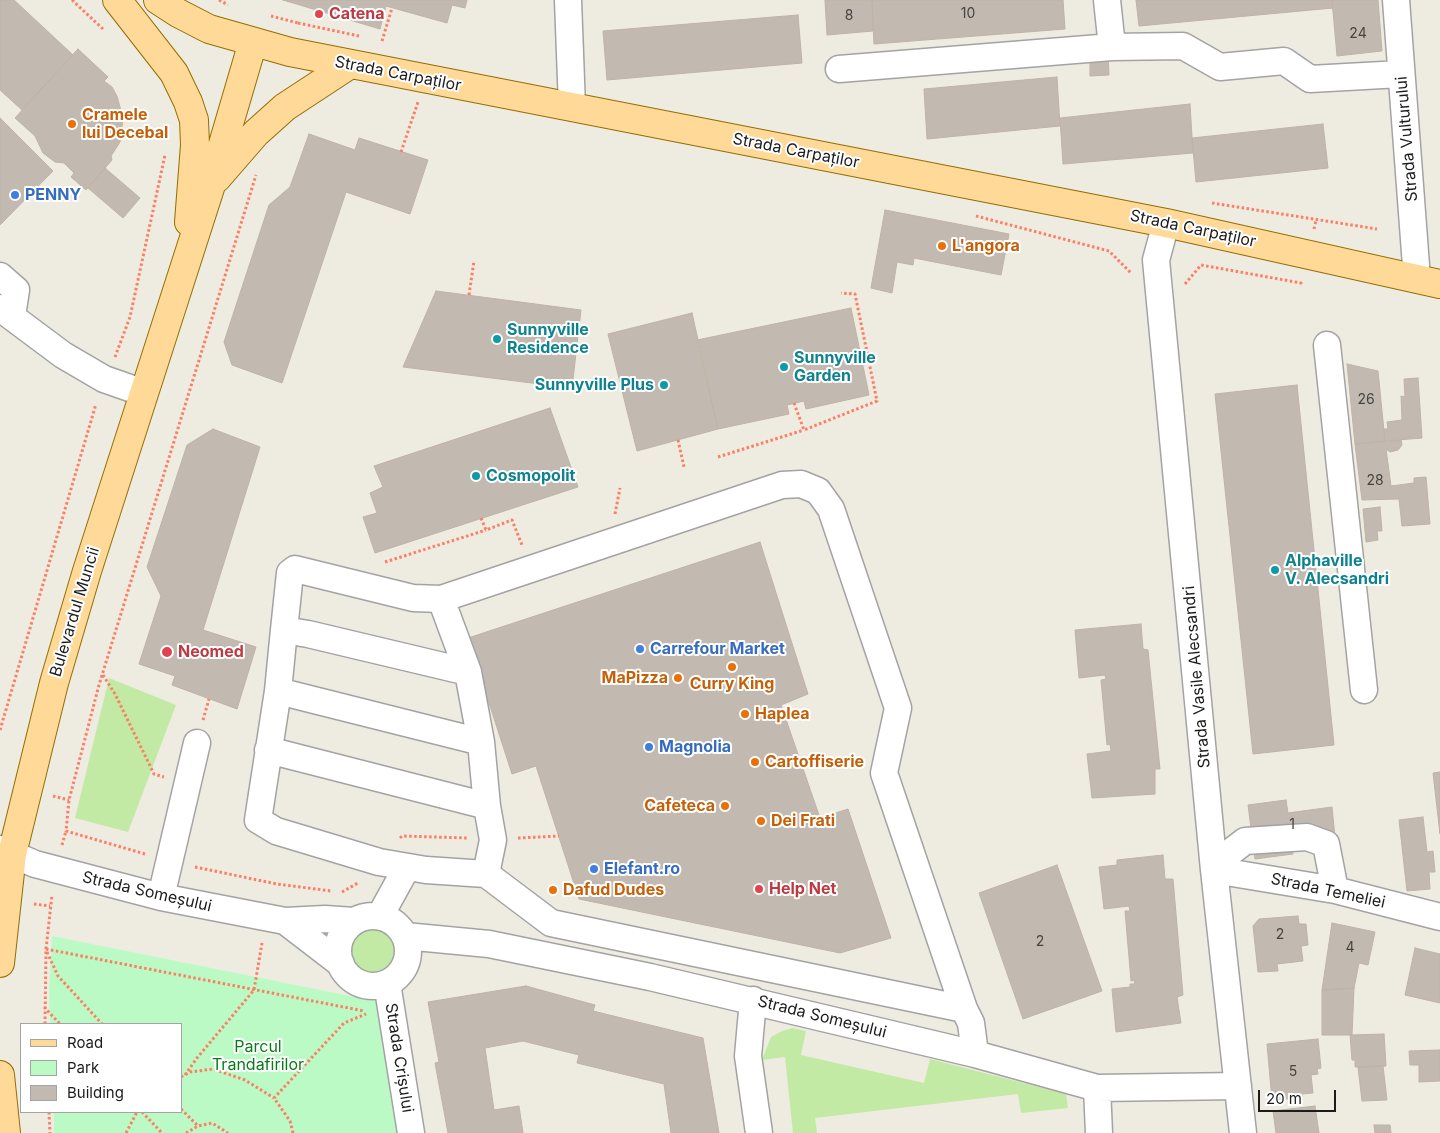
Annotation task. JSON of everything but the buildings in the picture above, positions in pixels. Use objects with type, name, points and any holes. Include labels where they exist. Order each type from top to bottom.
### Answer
[{"type":"main road","name":"Bulevardul Muncii","points":[[117,0],[174,73],[183,88],[194,120],[185,270]]},
{"type":"main road","name":"Strada Carpaților","points":[[158,0],[209,29],[252,42],[349,65],[1166,222],[1428,281]]},
{"type":"main road","name":"Bulevardul Muncii","points":[[0,963],[6,851],[87,572],[185,270],[252,42]]},
{"type":"main road","name":"Bulevardul Muncii","points":[[211,185],[256,133],[285,107],[349,65]]},
{"type":"main road","points":[[0,1075],[6,1133]]},
{"type":"street","points":[[568,0],[572,107]]},
{"type":"street","points":[[1107,0],[1112,47]]},
{"type":"street","name":"Strada Vulturului","points":[[1396,0],[1401,74],[1428,281]]},
{"type":"street","points":[[839,69],[1112,47],[1183,46],[1220,67],[1284,62],[1310,79],[1401,74]]},
{"type":"street","name":"Strada Vasile Alecsandri","points":[[1166,222],[1156,260],[1214,870],[1244,1133]]},
{"type":"street","points":[[0,276],[16,290],[6,312],[63,355],[104,379],[144,393]]},
{"type":"street","points":[[1326,345],[1364,690]]},
{"type":"street","points":[[964,1009],[551,923],[486,874],[407,867],[379,862],[276,832],[258,820],[278,691],[290,573],[295,569],[413,598],[441,599],[782,485],[801,484],[818,491],[831,509],[898,708],[884,773],[964,1009],[971,1023],[975,1054]]},
{"type":"street","points":[[441,599],[468,672],[481,742],[487,806],[493,840],[486,874]]},
{"type":"street","points":[[284,630],[468,672]]},
{"type":"street","points":[[278,691],[481,742]]},
{"type":"street","points":[[161,897],[197,743]]},
{"type":"street","points":[[268,750],[487,806]]},
{"type":"street","points":[[1214,870],[1228,854],[1245,841],[1307,836],[1326,844],[1336,890]]},
{"type":"street","name":"Strada Someșului","points":[[6,851],[34,864],[83,878],[161,897],[285,921],[325,919],[354,921],[380,916]]},
{"type":"street","points":[[387,983],[404,968],[408,947],[405,936],[396,924],[380,916],[407,867]]},
{"type":"street","name":"Strada Temeliei","points":[[1214,870],[1336,890],[1440,916]]},
{"type":"street","name":"Strada Someșului","points":[[285,921],[341,964],[347,974],[365,985],[387,983]]},
{"type":"street","points":[[341,964],[339,943],[342,934],[354,921]]},
{"type":"street","name":"Strada Someșului","points":[[405,936],[489,944],[753,1000],[975,1054],[1097,1088],[1238,1086]]},
{"type":"street","name":"Strada Crișului","points":[[387,983],[411,1133]]},
{"type":"street","points":[[753,1000],[748,1056],[760,1133]]},
{"type":"street","points":[[1097,1088],[1099,1133]]},
{"type":"path","points":[[382,40],[392,8]]},
{"type":"path","points":[[402,152],[419,97]]},
{"type":"path","points":[[258,169],[102,675],[69,800],[66,831],[170,862],[277,884]]},
{"type":"path","points":[[969,214],[1110,251],[1136,278],[1185,284],[1201,266],[1301,283]]},
{"type":"path","points":[[469,295],[474,261]]},
{"type":"path","points":[[718,457],[804,430],[877,401],[855,294],[841,293]]},
{"type":"path","points":[[794,403],[804,430]]},
{"type":"path","points":[[678,440],[684,468]]},
{"type":"path","points":[[481,518],[486,530]]},
{"type":"path","points":[[380,560],[388,562],[512,520],[531,569]]},
{"type":"path","points":[[102,675],[115,694],[154,774],[187,785]]},
{"type":"path","points":[[46,950],[370,1012],[344,1023],[274,1098]]},
{"type":"path","points":[[45,1023],[46,950]]},
{"type":"path","points":[[46,950],[58,976],[101,1023]]},
{"type":"path","points":[[183,1076],[254,990]]},
{"type":"path","points":[[44,1007],[59,1023]]},
{"type":"path","points":[[183,1076],[190,1072],[213,1069],[245,1080],[274,1098],[290,1121],[293,1133]]},
{"type":"path","points":[[182,1109],[198,1126]]},
{"type":"path","points":[[49,1113],[50,1133]]},
{"type":"path","points":[[126,1133],[136,1113]]},
{"type":"path","points":[[143,1113],[162,1133]]},
{"type":"path","points":[[186,1133],[198,1126],[212,1123],[228,1133]]},
{"type":"green space","points":[[109,678],[176,705],[128,832],[75,818]]},
{"type":"green space","points":[[373,924],[383,926],[391,932],[397,940],[399,950],[397,960],[391,968],[383,974],[373,976],[363,974],[355,968],[349,960],[347,950],[349,940],[355,932],[363,926]]},
{"type":"green space","name":"Parcul Trandafirilor","points":[[52,936],[385,1003],[405,1133],[54,1133],[54,1113],[182,1113],[182,1023],[50,1023],[49,993]]},
{"type":"green space","points":[[792,1028],[806,1031],[801,1055],[924,1083],[930,1059],[1066,1094],[1068,1108],[1021,1113],[1018,1094],[815,1118],[817,1133],[793,1133],[785,1057],[762,1060],[771,1037]]},
{"type":"place","name":"Catena","points":[[319,14]]},
{"type":"place","name":"Cramele lui Decebal","points":[[72,124]]},
{"type":"place","name":"PENNY","points":[[15,195]]},
{"type":"place","name":"L'angora","points":[[942,246]]},
{"type":"place","name":"Sunnyville Residence","points":[[497,339]]},
{"type":"place","name":"Sunnyville Garden","points":[[784,367]]},
{"type":"place","name":"Sunnyville Plus","points":[[664,385]]},
{"type":"place","name":"Cosmopolit","points":[[476,476]]},
{"type":"place","name":"Alphaville V. Alecsandri","points":[[1275,570]]},
{"type":"place","name":"Carrefour Market","points":[[640,649]]},
{"type":"place","name":"Neomed","points":[[167,652]]},
{"type":"place","name":"Curry King","points":[[732,667]]},
{"type":"place","name":"MaPizza","points":[[678,678]]},
{"type":"place","name":"Haplea","points":[[745,714]]},
{"type":"place","name":"Magnolia","points":[[649,747]]},
{"type":"place","name":"Cartoffiserie","points":[[755,762]]},
{"type":"place","name":"Cafeteca","points":[[725,806]]},
{"type":"place","name":"Dei Frati","points":[[761,821]]},
{"type":"place","name":"Elefant.ro","points":[[594,869]]},
{"type":"place","name":"Help Net","points":[[759,889]]},
{"type":"place","name":"Dafud Dudes","points":[[553,890]]}]
